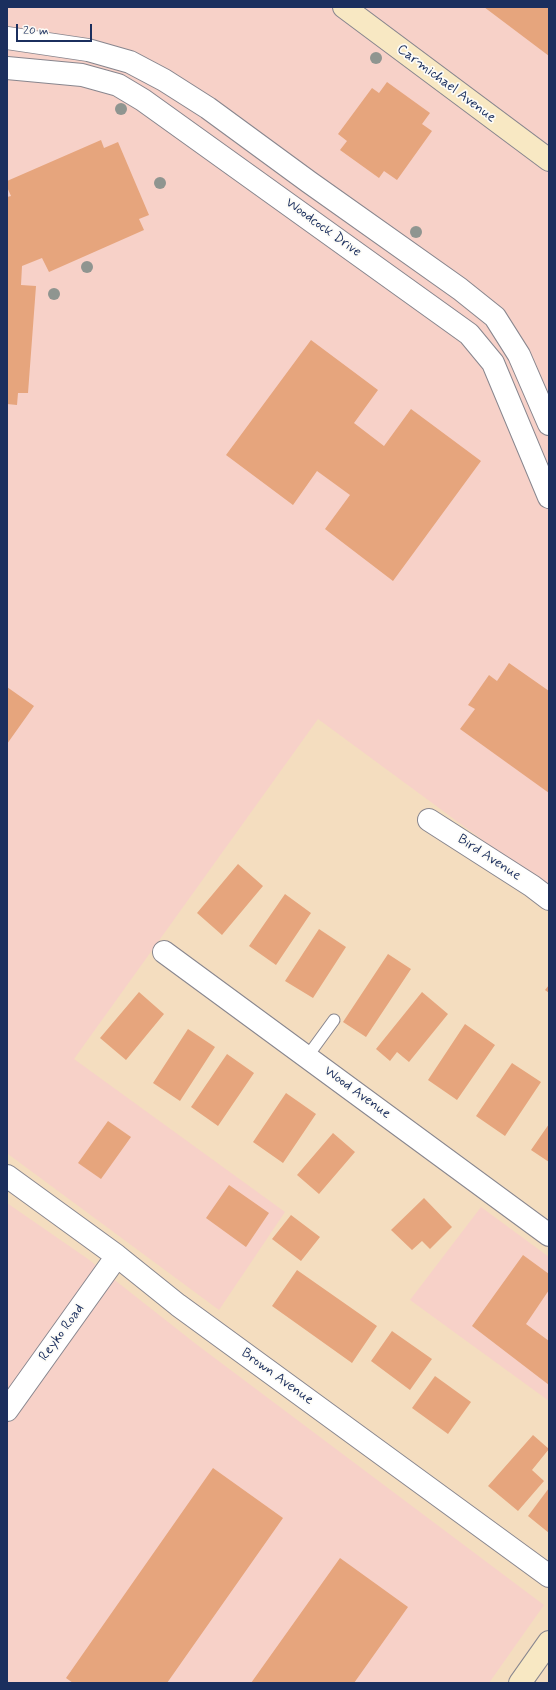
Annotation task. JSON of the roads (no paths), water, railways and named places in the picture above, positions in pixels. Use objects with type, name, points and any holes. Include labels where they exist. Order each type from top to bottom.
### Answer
[{"type":"street","name":"Carmichael Avenue","points":[[344,7],[549,160]]},
{"type":"street","name":"Woodcock Drive","points":[[7,38],[88,50],[130,62],[164,80],[208,108],[283,164],[460,289],[495,317],[519,355],[549,424]]},
{"type":"street","name":"Woodcock Drive","points":[[7,68],[82,75],[118,85],[143,100],[469,334],[492,363],[549,497]]},
{"type":"street","name":"Bird Avenue","points":[[429,820],[532,886],[549,899]]},
{"type":"street","name":"Wood Avenue","points":[[164,952],[549,1235]]},
{"type":"street","name":"Brown Avenue","points":[[7,1176],[117,1256],[178,1305],[549,1576]]},
{"type":"street","name":"Reyko Road","points":[[7,1410],[117,1256]]},
{"type":"street","points":[[520,1683],[549,1642]]},
{"type":"lane","points":[[307,1057],[334,1020]]}]
